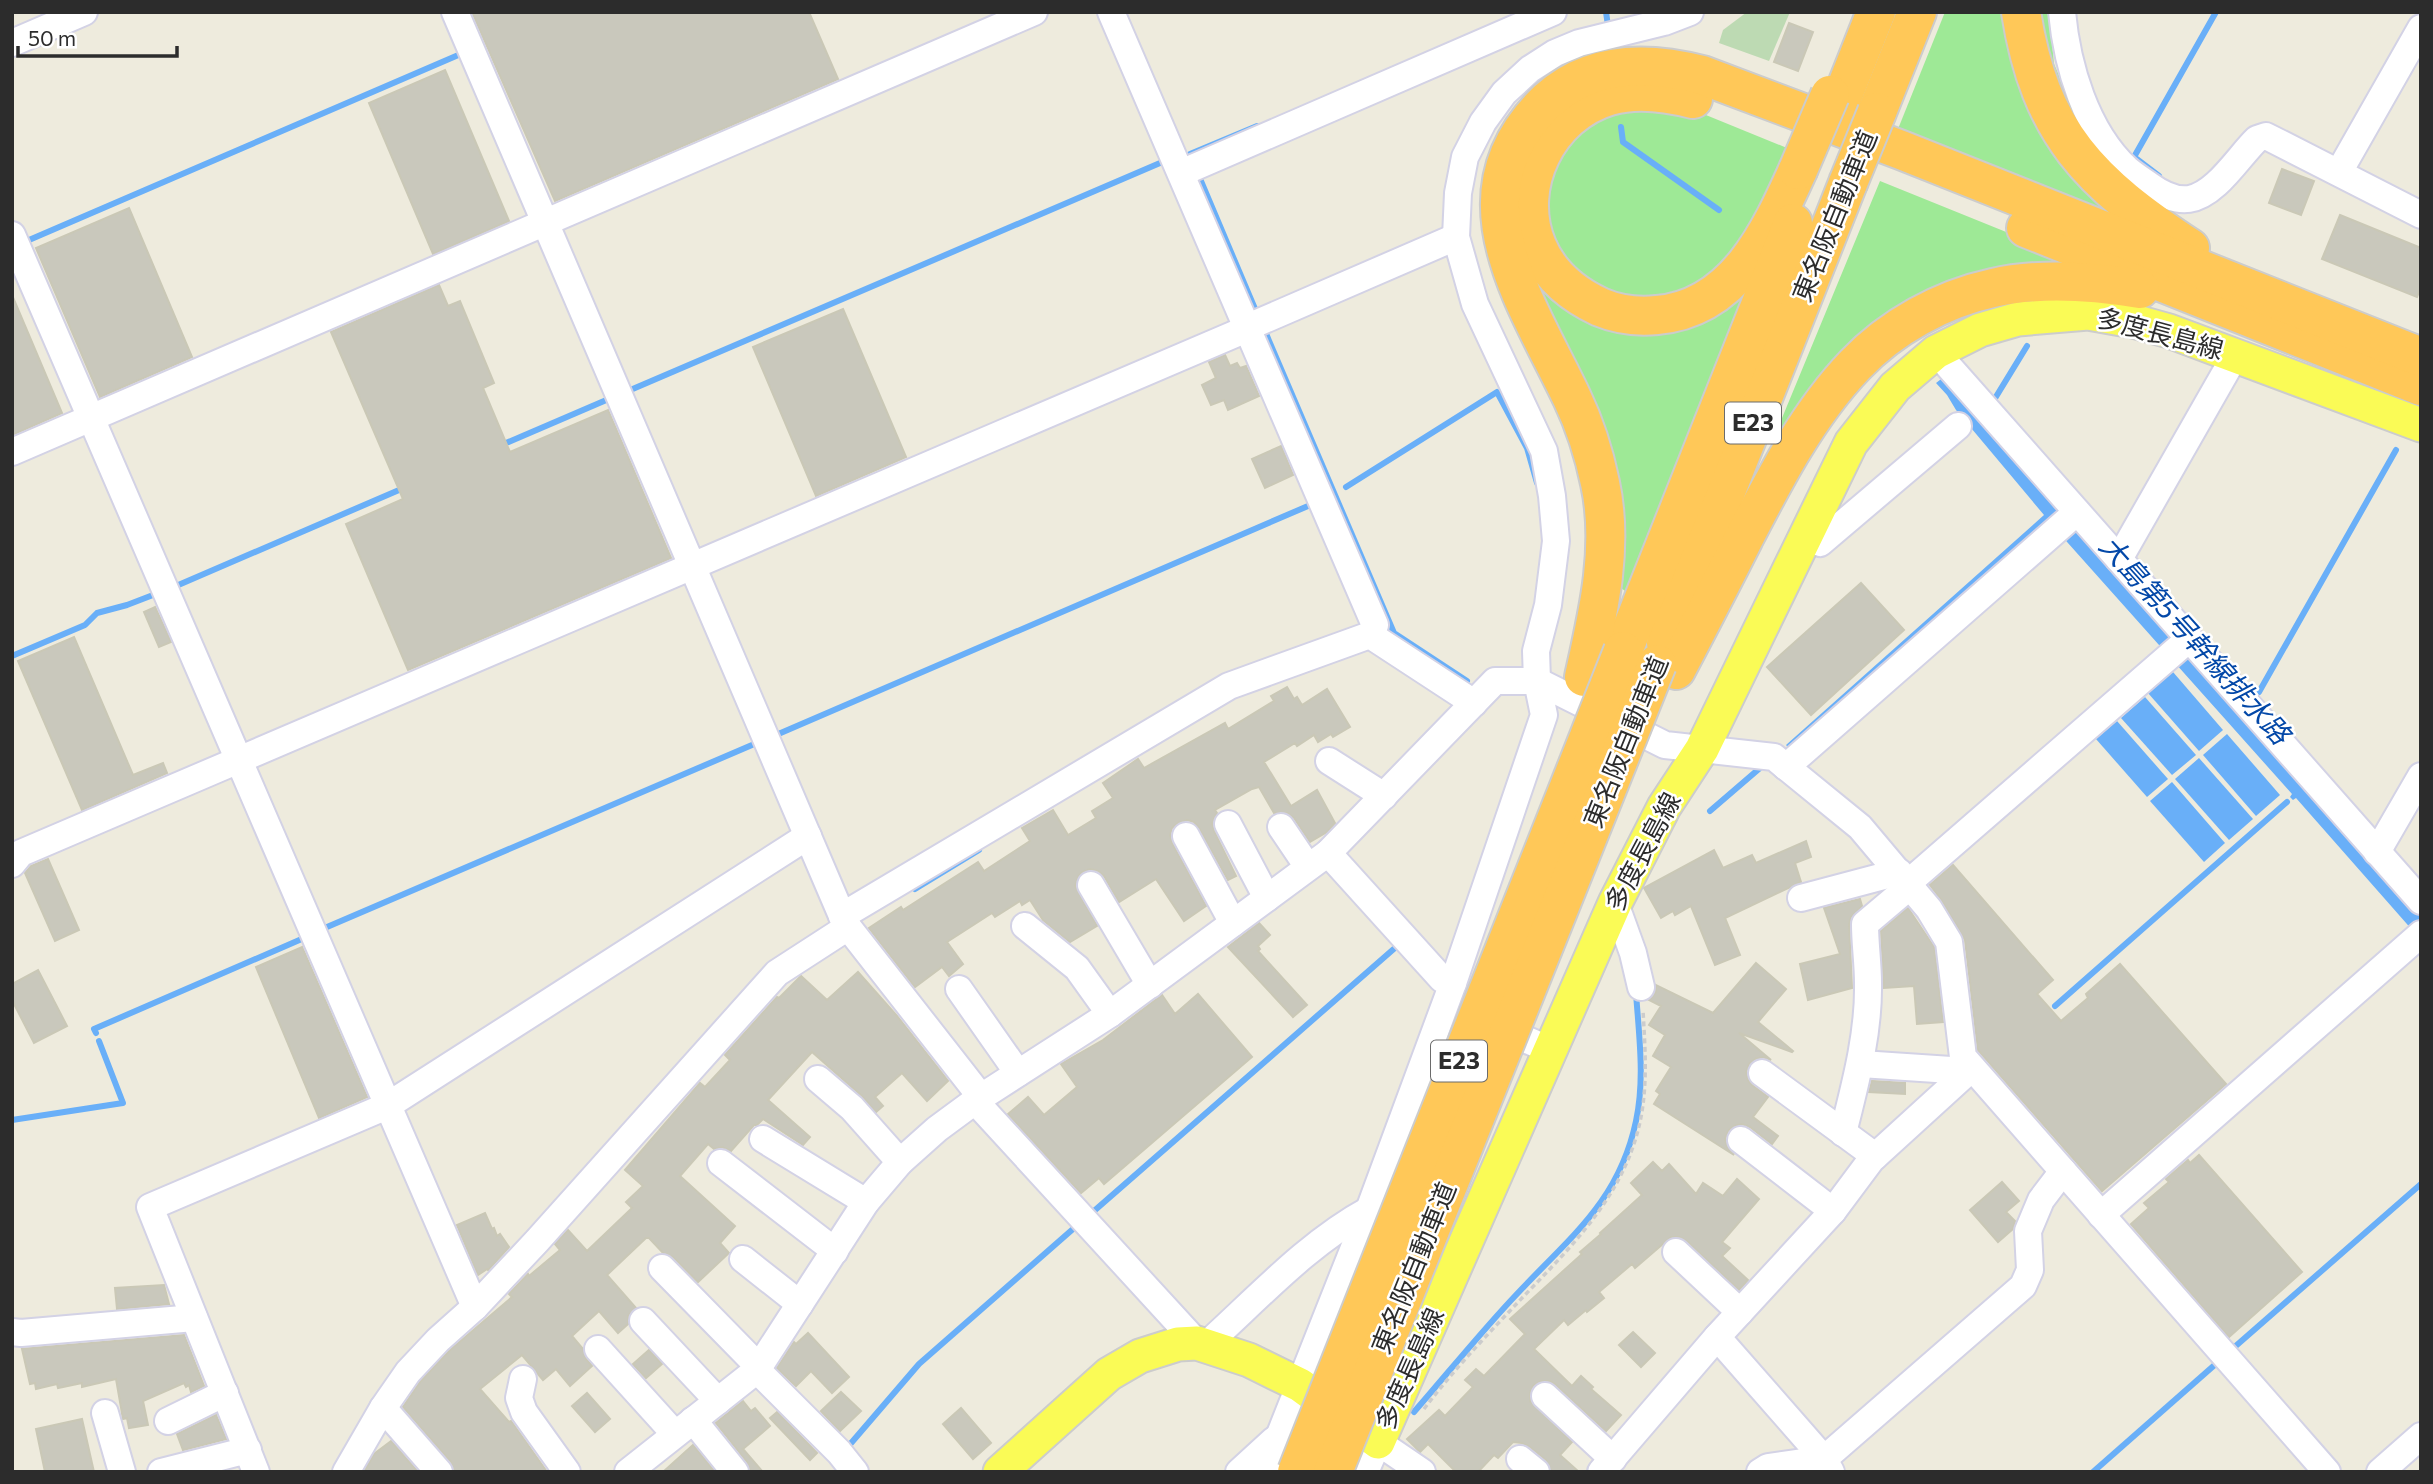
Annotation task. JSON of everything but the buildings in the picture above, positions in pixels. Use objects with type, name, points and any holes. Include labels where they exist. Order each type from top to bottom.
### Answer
[{"type":"highway","points":[[1864,12],[1836,97],[1820,175],[1778,214],[1759,247],[1723,289],[1703,302],[1665,315],[1624,315],[1573,292],[1557,278],[1537,247],[1530,224],[1532,178],[1545,146],[1570,116],[1590,103],[1635,92],[1659,92],[1707,102],[1749,117],[2241,299],[2421,357]]},
{"type":"highway","name":"東名阪自動車道","points":[[1836,97],[1876,12]]},
{"type":"highway","name":"東名阪自動車道","points":[[1333,1472],[1451,1129],[1623,651],[1820,175],[1877,112],[1917,12]]},
{"type":"highway","points":[[2021,12],[2026,47],[2036,82],[2071,147],[2098,179],[2163,230],[2241,299]]},
{"type":"highway","points":[[1451,1129],[1584,677],[1603,575],[1606,530],[1601,486],[1590,442],[1515,282],[1503,242],[1499,205],[1504,170],[1515,141],[1534,114],[1558,92],[1581,78],[1605,69],[1637,64],[1670,67],[1702,75],[1889,145],[2241,299],[2421,386]]},
{"type":"highway","name":"東名阪自動車道","points":[[1667,667],[1820,175]]},
{"type":"highway","points":[[1451,1129],[1510,1061],[1639,747],[1667,667],[1802,435],[1856,364],[1915,318],[1992,288],[2034,282],[2077,282],[2241,299]]},
{"type":"highway","name":"東名阪自動車道","points":[[1297,1472],[1451,1129]]},
{"type":"main road","name":"多度長島線","points":[[1000,1472],[1109,1374],[1164,1346],[1201,1344],[1249,1360],[1300,1385],[1371,1457],[1615,903],[1664,807],[1702,749],[1851,443],[1895,387],[1936,352],[1980,330],[2018,319],[2088,313],[2133,321],[2236,354],[2421,425]]},
{"type":"street","points":[[12,43],[84,12]]},
{"type":"street","points":[[455,12],[845,922],[978,1099],[1201,1344],[1294,1264],[1352,1219],[1369,1210]]},
{"type":"street","points":[[12,452],[1034,12]]},
{"type":"street","points":[[346,1472],[408,1372],[475,1307],[537,1241],[777,973],[845,922],[1229,686],[1370,635],[1375,625],[1191,169],[1111,12]]},
{"type":"street","points":[[1191,169],[1553,12]]},
{"type":"street","points":[[1265,1472],[1369,1210],[1449,994],[1544,715],[1537,681],[1536,650],[1548,605],[1556,541],[1552,496],[1544,451],[1475,304],[1456,237],[1458,193],[1465,157],[1483,122],[1504,93],[1530,69],[1555,53],[1624,22],[1664,22],[1690,12]]},
{"type":"street","points":[[2062,12],[2071,66],[2099,134],[2127,169],[2160,193],[2189,199],[2202,194],[2215,185],[2257,139],[2266,136],[2421,215]]},
{"type":"street","points":[[2339,172],[2421,28]]},
{"type":"street","points":[[12,235],[475,1307]]},
{"type":"street","points":[[12,864],[21,853],[1456,237]]},
{"type":"street","points":[[1936,352],[2187,640],[2421,901]]},
{"type":"street","points":[[2119,559],[2236,354]]},
{"type":"street","points":[[1805,537],[1821,543],[1958,426]]},
{"type":"street","points":[[1786,767],[2075,513]]},
{"type":"street","points":[[1370,635],[1474,703]]},
{"type":"street","points":[[1843,1133],[1861,1064],[1868,984],[1865,924],[1905,880],[2187,640]]},
{"type":"street","points":[[628,1472],[758,1368],[866,1202],[900,1162],[937,1129],[978,1099],[1110,1014],[1318,860],[1495,681],[1537,681],[1665,745],[1774,757],[1860,827],[1929,909],[1949,942],[1963,1057],[2327,1472]]},
{"type":"street","points":[[1329,761],[1384,796]]},
{"type":"street","points":[[2377,852],[2421,776]]},
{"type":"street","points":[[1228,824],[1267,898]]},
{"type":"street","points":[[1281,827],[1441,979],[1449,994],[1550,1050]]},
{"type":"street","points":[[161,1472],[252,1461],[150,1207],[387,1105],[808,836]]},
{"type":"street","points":[[1186,836],[1233,923]]},
{"type":"street","points":[[1801,898],[1905,880]]},
{"type":"street","points":[[1091,885],[1150,985]]},
{"type":"street","points":[[1615,903],[1633,953],[1641,987]]},
{"type":"street","points":[[1025,926],[1077,968],[1110,1014]]},
{"type":"street","points":[[2101,1215],[2417,937]]},
{"type":"street","points":[[959,989],[1018,1073]]},
{"type":"street","points":[[1861,1064],[1951,1070],[1972,1068]]},
{"type":"street","points":[[1545,1396],[1607,1465],[1717,1337],[1833,1211],[1875,1156],[1972,1068]]},
{"type":"street","points":[[1762,1073],[1875,1156]]},
{"type":"street","points":[[818,1079],[852,1108],[900,1162]]},
{"type":"street","points":[[763,1139],[866,1202]]},
{"type":"street","points":[[1741,1140],[1833,1211]]},
{"type":"street","points":[[721,1163],[835,1251]]},
{"type":"street","points":[[1760,1472],[1768,1467],[1827,1465],[2023,1286],[2030,1270],[2028,1231],[2041,1200],[2063,1171]]},
{"type":"street","points":[[1676,1252],[1740,1312]]},
{"type":"street","points":[[743,1259],[800,1304]]},
{"type":"street","points":[[662,1268],[839,1452],[855,1472]]},
{"type":"street","points":[[12,1332],[194,1318]]},
{"type":"street","points":[[643,1321],[718,1401]]},
{"type":"street","points":[[1717,1337],[1827,1465]]},
{"type":"street","points":[[598,1349],[735,1472]]},
{"type":"street","points":[[523,1379],[519,1398],[524,1412],[567,1472]]},
{"type":"street","points":[[168,1420],[225,1393]]},
{"type":"street","points":[[383,1409],[439,1472]]},
{"type":"street","points":[[105,1413],[122,1472]]},
{"type":"street","points":[[2380,1472],[2421,1436]]},
{"type":"street","points":[[1239,1472],[1278,1437]]},
{"type":"street","points":[[1371,1457],[1422,1472]]},
{"type":"path","points":[[1424,1410],[1480,1342],[1582,1236],[1607,1203],[1626,1165],[1640,1123],[1645,1057],[1641,987]]},
{"type":"green space","points":[[1747,12],[1790,12],[1769,61],[1719,43],[1723,30]]},
{"type":"green space","points":[[1945,12],[2010,12],[2146,235],[1896,134]]},
{"type":"green space","points":[[2035,12],[2049,12],[2054,64],[2084,128],[2068,118]]},
{"type":"green space","points":[[1628,109],[1701,113],[1787,148],[1756,220],[1732,258],[1675,300],[1615,302],[1550,246],[1542,192],[1574,133],[1605,112]]},
{"type":"green space","points":[[1880,181],[2088,265],[1955,287],[1781,442],[1775,435]]},
{"type":"green space","points":[[1539,276],[1560,301],[1588,322],[1632,334],[1748,284],[1625,591],[1616,584],[1526,279]]},
{"type":"water","points":[[1945,376],[2421,916],[2421,940],[2296,798],[2293,800],[2290,797],[2292,794],[2051,524],[1793,753],[1786,745],[2044,515],[1936,383]]},
{"type":"water","points":[[2173,672],[2223,730],[2199,751],[2148,693]]},
{"type":"water","points":[[2145,697],[2196,755],[2172,775],[2121,718]]},
{"type":"water","points":[[2117,721],[2168,779],[2147,797],[2096,739]]},
{"type":"water","points":[[2227,734],[2280,795],[2256,816],[2203,755]]},
{"type":"water","points":[[2199,758],[2253,819],[2229,840],[2175,779]]},
{"type":"water","points":[[2172,782],[2225,843],[2204,862],[2150,801]]},
{"type":"waterway","name":"大島第5号幹線排水路","points":[[1606,12],[1608,26]]},
{"type":"waterway","points":[[2159,176],[2134,157],[2216,12]]},
{"type":"waterway","points":[[29,240],[463,53]]},
{"type":"waterway","points":[[1193,161],[1190,154],[1257,126]]},
{"type":"waterway","name":"大島第5号幹線排水路","points":[[1621,127],[1623,142],[1719,210]]},
{"type":"waterway","points":[[628,391],[1167,160]]},
{"type":"waterway","points":[[1198,174],[1258,316]]},
{"type":"waterway","points":[[1264,329],[1394,633],[1467,681]]},
{"type":"waterway","points":[[1994,400],[2027,346]]},
{"type":"waterway","points":[[1346,487],[1497,392],[1527,448],[1537,483]]},
{"type":"waterway","points":[[499,446],[611,398]]},
{"type":"waterway","points":[[2259,692],[2396,450]]},
{"type":"waterway","points":[[176,586],[406,487]]},
{"type":"waterway","points":[[776,735],[1308,506]]},
{"type":"waterway","points":[[12,656],[85,625],[97,613],[153,595]]},
{"type":"waterway","points":[[320,930],[759,742]]},
{"type":"waterway","points":[[1710,811],[1760,768]]},
{"type":"waterway","points":[[2055,1006],[2287,802]]},
{"type":"waterway","points":[[915,889],[979,850]]},
{"type":"waterway","points":[[96,1033],[94,1029],[304,938]]},
{"type":"waterway","points":[[1094,1211],[1396,947]]},
{"type":"waterway","points":[[1414,1412],[1503,1309],[1590,1217],[1618,1174],[1628,1149],[1639,1105],[1641,1057],[1636,993]]},
{"type":"waterway","points":[[12,1120],[123,1103],[99,1041]]},
{"type":"waterway","points":[[2230,1351],[2421,1184]]},
{"type":"waterway","points":[[846,1449],[919,1364],[1073,1229]]},
{"type":"waterway","points":[[2093,1472],[2218,1362]]}]
